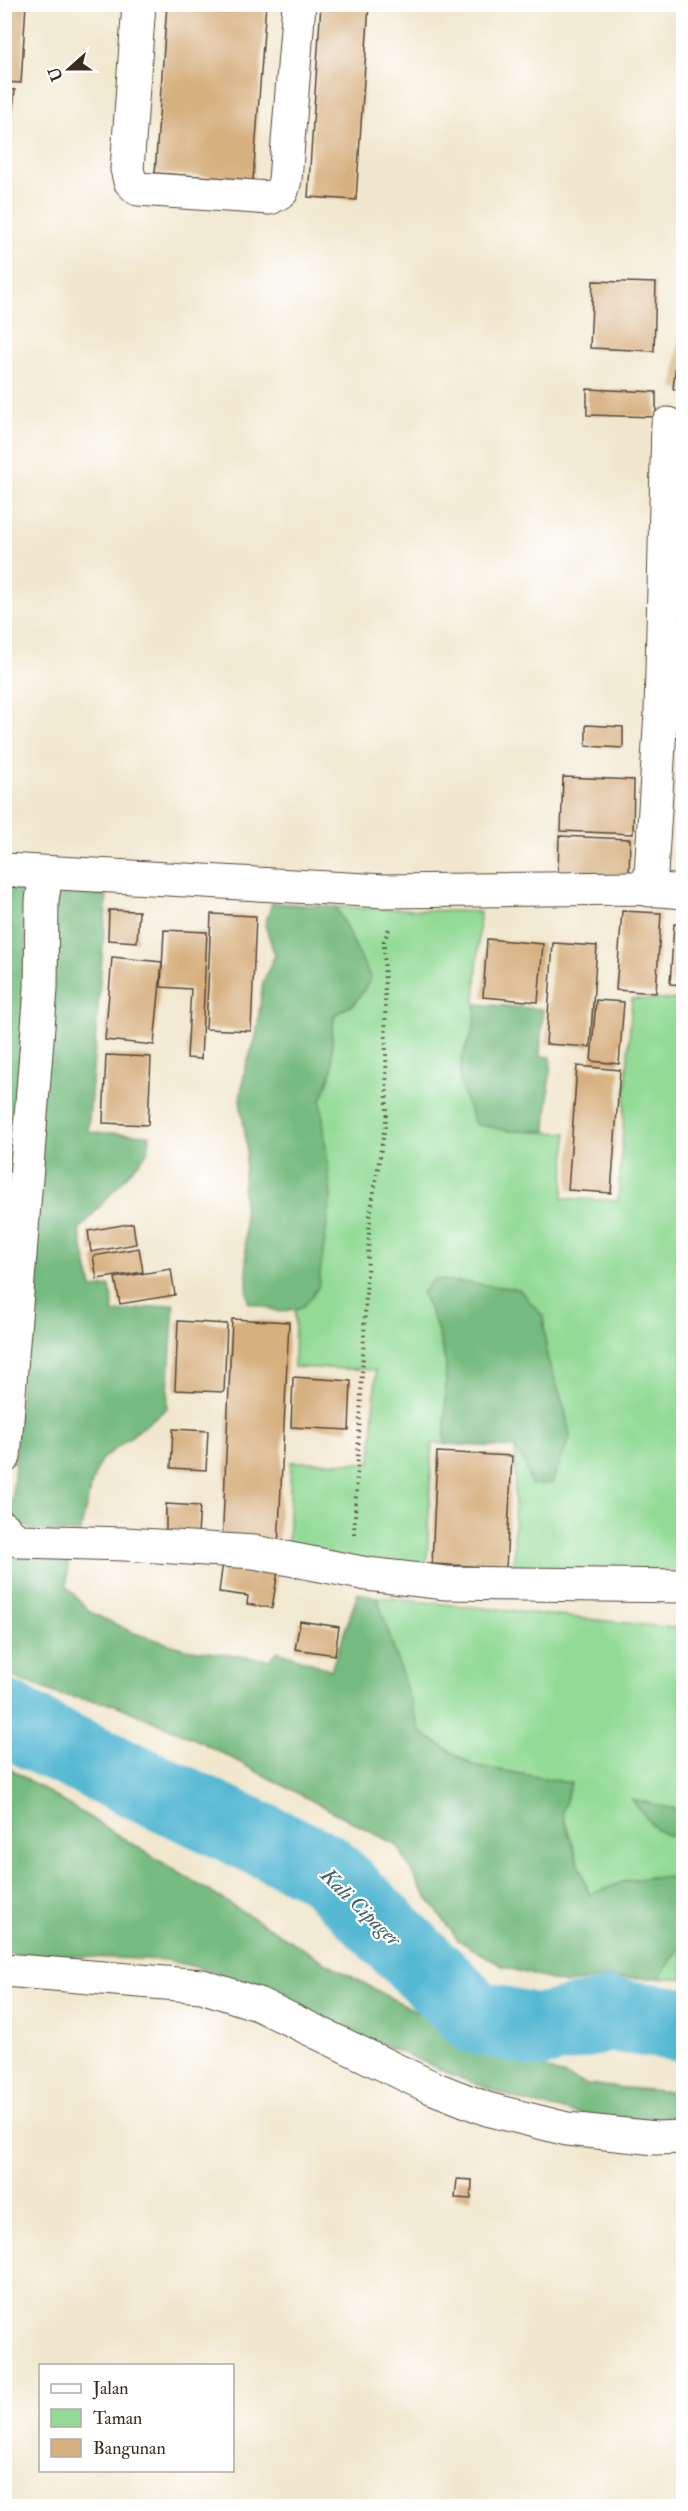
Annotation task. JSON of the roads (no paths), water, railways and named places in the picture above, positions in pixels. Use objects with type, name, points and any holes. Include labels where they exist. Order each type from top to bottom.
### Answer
[{"type":"street","points":[[139,4],[127,169],[130,181],[138,189],[270,198],[282,191],[285,180],[298,4]]},
{"type":"street","points":[[650,890],[661,712],[668,424]]},
{"type":"street","points":[[4,870],[403,891],[650,890],[684,892]]},
{"type":"street","points":[[4,1457],[41,989],[42,901],[46,873]]},
{"type":"street","points":[[4,1528],[8,1534],[20,1541],[125,1544],[254,1552],[352,1571],[446,1583],[684,1586]]},
{"type":"street","points":[[4,1970],[202,1986],[258,2004],[431,2087],[487,2109],[567,2129],[656,2138],[684,2137]]},
{"type":"waterway","name":"Kali Cipager","points":[[4,1717],[48,1741],[323,1868],[475,2017],[538,2031],[611,2015],[684,2025]]}]
